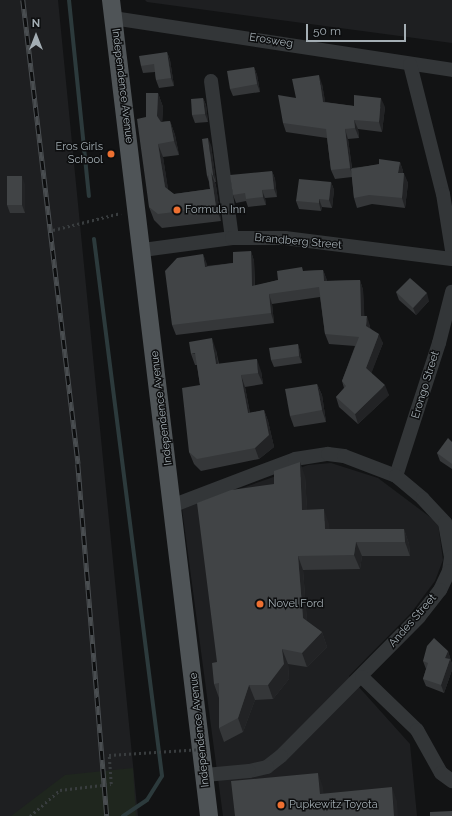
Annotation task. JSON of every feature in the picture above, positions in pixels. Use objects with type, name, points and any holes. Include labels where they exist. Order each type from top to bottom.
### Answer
[{"type":"main road","name":"Independence Avenue","points":[[111,0],[174,505],[203,749],[209,816]]},
{"type":"street","name":"Erosweg","points":[[113,18],[452,70]]},
{"type":"street","points":[[410,64],[443,194],[452,250]]},
{"type":"street","points":[[211,81],[232,238]]},
{"type":"street","name":"Brandberg Street","points":[[143,250],[232,238],[285,238],[452,259]]},
{"type":"street","name":"Erongo Street","points":[[396,476],[437,350],[452,292]]},
{"type":"street","name":"Andes Street","points":[[174,505],[314,455],[328,454],[362,461],[396,476],[449,522],[451,557],[449,571],[440,590],[362,677],[267,766],[205,775]]},
{"type":"street","points":[[362,677],[417,730],[441,772],[452,781]]},
{"type":"path","points":[[53,230],[137,209]]},
{"type":"path","points":[[30,816],[60,790],[111,784],[109,755],[203,749]]},
{"type":"shaded area","points":[[0,0],[58,0],[138,816],[0,816]]},
{"type":"shaded area","points":[[145,0],[452,0],[452,43],[147,2]]},
{"type":"shaded area","points":[[331,463],[378,478],[438,523],[443,560],[435,581],[411,613],[349,676],[410,744],[417,816],[223,816],[182,509],[308,465]]},
{"type":"shaded area","points":[[133,768],[136,816],[11,816],[65,775]]},
{"type":"building","points":[[167,52],[171,78],[156,80],[154,64],[141,66],[139,56]]},
{"type":"building","points":[[254,67],[257,84],[230,89],[227,71]]},
{"type":"building","points":[[319,75],[323,102],[354,106],[354,95],[381,98],[379,122],[354,120],[355,128],[345,129],[350,168],[331,170],[326,129],[283,123],[278,95],[296,98],[292,79]]},
{"type":"building","points":[[146,93],[158,93],[157,116],[161,122],[170,121],[174,141],[158,144],[165,187],[174,194],[210,189],[208,172],[211,172],[216,207],[158,214],[149,207],[137,119],[146,117]]},
{"type":"building","points":[[203,98],[205,114],[192,115],[191,99]]},
{"type":"building","points":[[208,138],[213,175],[211,172],[208,172],[209,175],[207,176],[202,139]]},
{"type":"building","points":[[379,159],[400,162],[398,173],[404,173],[402,198],[369,195],[354,198],[351,169],[379,164]]},
{"type":"building","points":[[272,171],[274,189],[262,190],[263,197],[246,199],[245,193],[233,195],[230,175]]},
{"type":"building","points":[[7,176],[22,176],[22,205],[7,205]]},
{"type":"building","points":[[299,179],[331,182],[329,200],[319,199],[319,203],[296,201]]},
{"type":"building","points":[[251,251],[252,286],[278,280],[277,271],[302,267],[303,271],[323,270],[324,281],[360,280],[361,316],[367,316],[366,326],[379,334],[366,368],[385,385],[355,414],[336,397],[346,386],[342,381],[359,337],[325,334],[319,287],[269,294],[271,313],[172,325],[165,271],[177,258],[203,254],[205,267],[233,263],[233,252]]},
{"type":"building","points":[[410,278],[427,293],[413,308],[396,292]]},
{"type":"building","points":[[212,338],[216,364],[257,359],[258,373],[241,375],[248,413],[264,410],[269,435],[255,448],[197,459],[189,452],[182,388],[200,385],[195,353],[191,354],[189,342]]},
{"type":"building","points":[[298,344],[299,356],[271,360],[269,348]]},
{"type":"building","points":[[317,384],[322,410],[290,416],[285,389]]},
{"type":"building","points":[[448,438],[452,442],[452,464],[437,453]]},
{"type":"building","name":"Novel Ford","points":[[300,462],[302,510],[324,509],[325,529],[404,529],[405,542],[356,542],[354,555],[298,556],[303,618],[322,632],[302,653],[282,649],[284,664],[268,685],[249,685],[238,718],[219,728],[219,683],[214,684],[212,663],[217,662],[197,503],[231,490],[274,484],[274,471]]},
{"type":"building","points":[[434,638],[448,651],[445,658],[450,659],[441,685],[423,679],[428,663],[423,661],[427,646]]},
{"type":"building","points":[[318,773],[320,794],[392,787],[394,816],[235,816],[231,781]]},
{"type":"building","points":[[452,811],[452,816],[430,816],[430,812]]},
{"type":"waterway","points":[[69,0],[89,196]]},
{"type":"waterway","points":[[94,239],[162,776],[147,800],[123,816]]},
{"type":"railway","points":[[23,0],[78,464],[107,816]]},
{"type":"place","name":"Eros Girls School","points":[[111,154]]},
{"type":"place","name":"Formula Inn","points":[[177,210]]},
{"type":"place","name":"Novel Ford","points":[[260,604]]},
{"type":"place","name":"Pupkewitz Toyota","points":[[281,805]]}]
